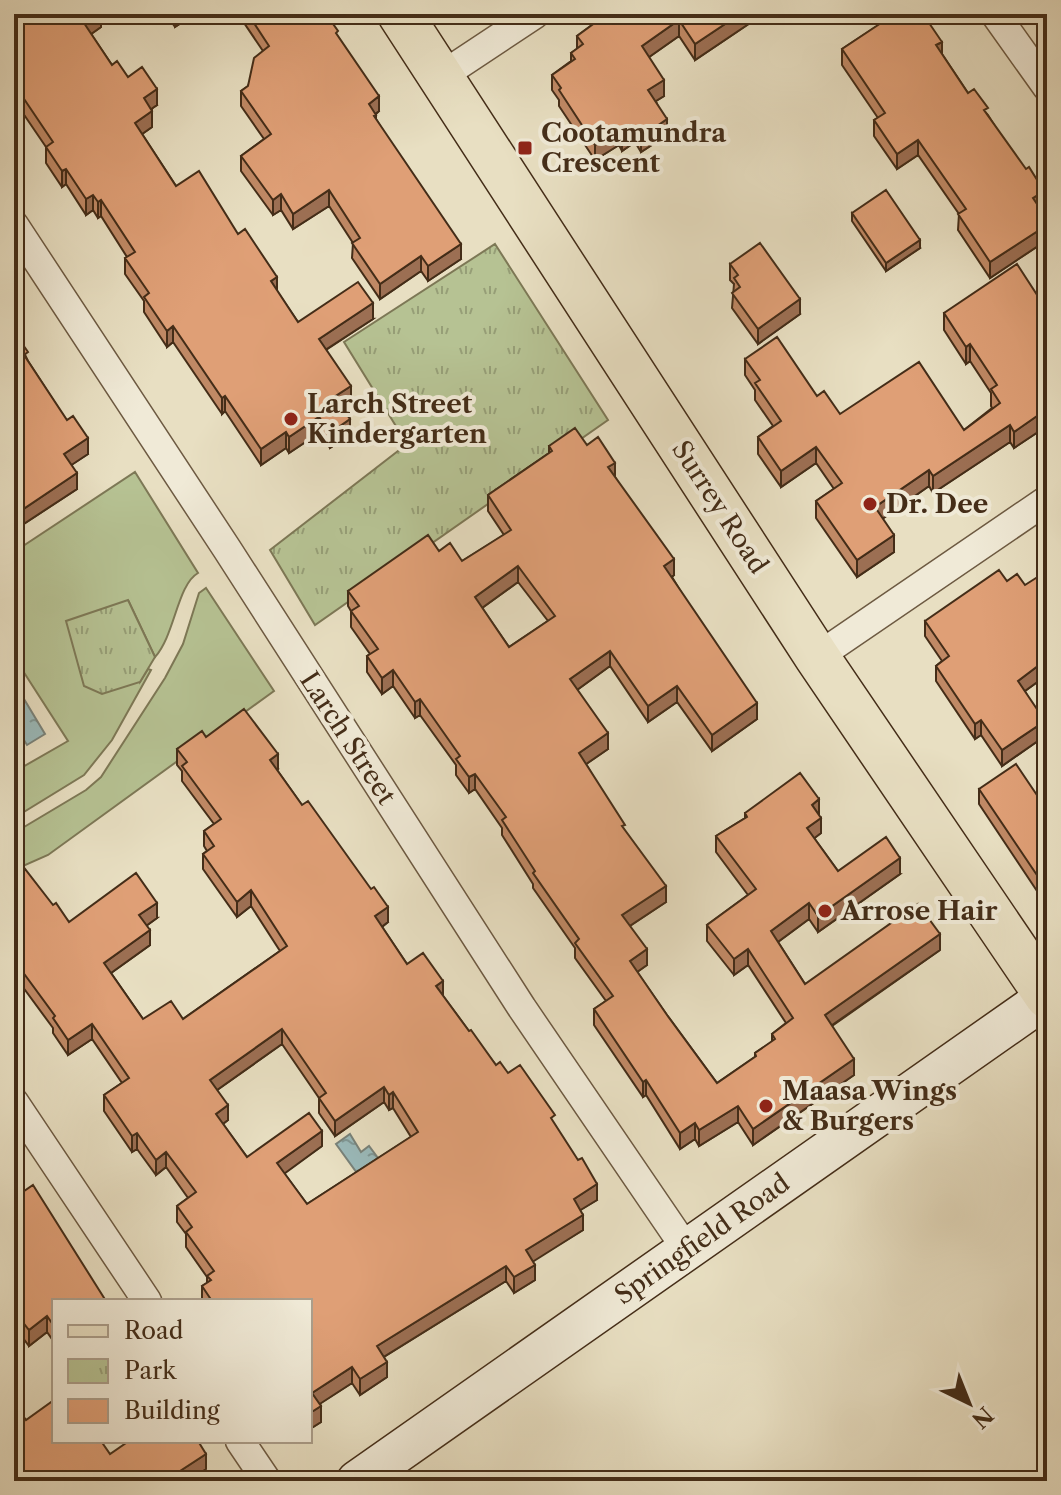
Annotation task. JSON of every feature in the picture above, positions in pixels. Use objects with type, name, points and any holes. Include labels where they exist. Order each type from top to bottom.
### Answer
[{"type":"main road","name":"Surrey Road","points":[[400,14],[817,657],[1047,997]]},
{"type":"main road","name":"Springfield Road","points":[[382,1474],[687,1250],[1047,997]]},
{"type":"street","points":[[440,77],[535,14]]},
{"type":"street","points":[[995,14],[1047,87]]},
{"type":"street","name":"Larch Street","points":[[14,225],[522,1008],[687,1250]]},
{"type":"street","points":[[817,657],[1047,500]]},
{"type":"street","points":[[17,1112],[146,1299]]},
{"type":"street","points":[[241,1443],[267,1481]]},
{"type":"green space","points":[[495,244],[608,420],[315,625],[270,550],[407,444],[344,342]]},
{"type":"green space","points":[[135,472],[198,573],[185,588],[162,648],[155,657],[128,600],[140,682],[148,669],[151,670],[112,740],[84,775],[14,818],[14,772],[68,741],[14,657],[14,552]]},
{"type":"green space","points":[[206,588],[274,691],[48,855],[14,870],[14,833],[86,790],[101,777],[165,678],[183,644],[199,593]]},
{"type":"green space","points":[[128,600],[155,657],[140,682],[102,694],[84,686],[66,621]]},
{"type":"water","points":[[18,689],[45,734],[27,745],[14,724],[14,692]]},
{"type":"water","points":[[350,1134],[361,1152],[369,1146],[378,1158],[357,1173],[336,1144]]},
{"type":"building","points":[[14,14],[97,14],[84,23],[112,65],[117,61],[128,77],[142,67],[157,89],[144,98],[152,111],[135,123],[176,186],[199,171],[238,234],[245,229],[277,277],[271,281],[298,322],[358,282],[373,303],[319,339],[351,386],[334,397],[350,419],[330,433],[319,417],[289,437],[286,432],[261,449],[173,326],[167,331],[144,297],[149,293],[125,258],[135,252],[101,200],[98,202],[93,195],[86,199],[66,169],[62,171],[46,147],[53,142],[14,84]]},
{"type":"building","points":[[248,14],[326,14],[379,96],[369,104],[374,116],[461,244],[428,266],[421,256],[380,284],[352,243],[360,238],[329,190],[293,214],[281,194],[273,200],[241,156],[271,134],[241,91],[248,86],[254,58],[269,46]]},
{"type":"building","points":[[607,14],[740,14],[695,44],[679,20],[642,46],[664,80],[648,90],[667,119],[641,137],[635,127],[622,135],[619,129],[595,145],[552,75],[575,59],[571,53],[583,44],[577,36]]},
{"type":"building","points":[[881,14],[911,14],[915,19],[923,14],[942,42],[936,45],[968,93],[974,89],[988,108],[984,110],[1044,191],[1033,198],[1047,219],[1047,225],[990,262],[958,214],[966,209],[918,140],[897,154],[874,120],[885,113],[842,49],[881,23],[877,17]]},
{"type":"building","points":[[886,190],[920,240],[886,263],[852,213]]},
{"type":"building","points":[[760,243],[800,299],[758,329],[732,293],[740,287],[734,278],[738,275],[730,264]]},
{"type":"building","points":[[1017,264],[1043,304],[1047,301],[1047,409],[1014,432],[1010,425],[933,476],[929,470],[875,507],[894,535],[857,560],[816,501],[842,483],[816,447],[781,471],[758,437],[781,421],[755,383],[760,380],[745,359],[777,337],[817,396],[824,391],[840,414],[919,362],[964,430],[1000,403],[991,389],[997,385],[970,344],[966,347],[944,313]]},
{"type":"building","points":[[14,332],[28,352],[24,355],[67,420],[73,416],[88,438],[64,454],[77,473],[16,514],[14,511]]},
{"type":"building","points":[[575,428],[587,445],[598,437],[615,463],[608,467],[674,559],[664,566],[757,703],[712,735],[677,686],[648,706],[610,651],[570,679],[608,733],[579,753],[625,825],[622,826],[666,886],[622,915],[647,949],[630,961],[717,1083],[756,1056],[755,1053],[775,1039],[772,1034],[793,1018],[748,949],[734,959],[707,925],[756,889],[716,836],[747,817],[745,813],[800,773],[819,799],[812,805],[821,818],[807,828],[838,871],[886,837],[900,858],[818,916],[809,903],[771,931],[805,984],[918,904],[940,934],[825,1015],[854,1059],[753,1129],[738,1106],[699,1130],[695,1123],[680,1133],[594,1009],[613,996],[575,943],[579,939],[533,873],[535,871],[502,820],[506,817],[475,774],[469,777],[456,759],[460,756],[420,699],[415,702],[393,670],[382,678],[367,656],[378,649],[351,611],[359,606],[348,591],[428,535],[439,551],[450,543],[462,561],[511,530],[488,495],[552,451],[549,446]],"holes":[[[518,566],[555,616],[509,647],[475,597]]]},
{"type":"building","points":[[999,570],[1007,581],[1017,574],[1025,585],[1047,571],[1047,659],[1018,681],[1045,721],[1002,750],[981,720],[975,724],[936,666],[949,656],[925,621]]},
{"type":"building","points":[[244,709],[278,754],[270,760],[302,805],[308,801],[371,889],[374,887],[388,907],[375,916],[407,964],[423,953],[443,981],[436,986],[496,1065],[500,1062],[508,1073],[520,1065],[555,1115],[551,1118],[578,1160],[582,1158],[597,1184],[574,1199],[583,1215],[526,1250],[535,1265],[514,1277],[506,1266],[377,1346],[387,1362],[360,1379],[352,1367],[312,1393],[312,1299],[211,1299],[202,1286],[211,1280],[207,1276],[214,1271],[186,1232],[192,1227],[177,1206],[196,1192],[166,1152],[156,1160],[137,1133],[132,1136],[104,1095],[129,1078],[92,1024],[68,1040],[53,1018],[55,1016],[14,960],[14,877],[25,869],[69,922],[136,873],[157,903],[139,915],[150,930],[104,963],[143,1019],[171,1001],[183,1019],[287,946],[251,890],[237,902],[203,854],[214,846],[204,831],[221,819],[182,766],[187,762],[177,749],[202,731],[206,737]],"holes":[[[282,1029],[326,1093],[319,1098],[335,1121],[384,1087],[389,1095],[393,1092],[418,1132],[307,1204],[277,1163],[322,1131],[309,1113],[247,1157],[216,1114],[228,1105],[210,1080]]]},
{"type":"building","points":[[1016,764],[1047,810],[1047,890],[979,789]]},
{"type":"building","points":[[33,1185],[105,1299],[52,1299],[52,1323],[47,1316],[29,1330],[14,1311],[14,1198]]},
{"type":"building","points":[[312,1393],[321,1406],[312,1412]]},
{"type":"building","points":[[52,1401],[52,1443],[102,1443],[110,1454],[126,1443],[199,1443],[206,1454],[180,1471],[186,1481],[14,1481],[14,1403],[26,1420]]},
{"type":"place","name":"Cootamundra Crescent","points":[[525,148]]},
{"type":"place","name":"Larch Street Kindergarten","points":[[291,419]]},
{"type":"place","name":"Dr. Dee","points":[[870,504]]},
{"type":"place","name":"Arrose Hair","points":[[825,911]]},
{"type":"place","name":"Maasa Wings & Burgers","points":[[766,1106]]}]
